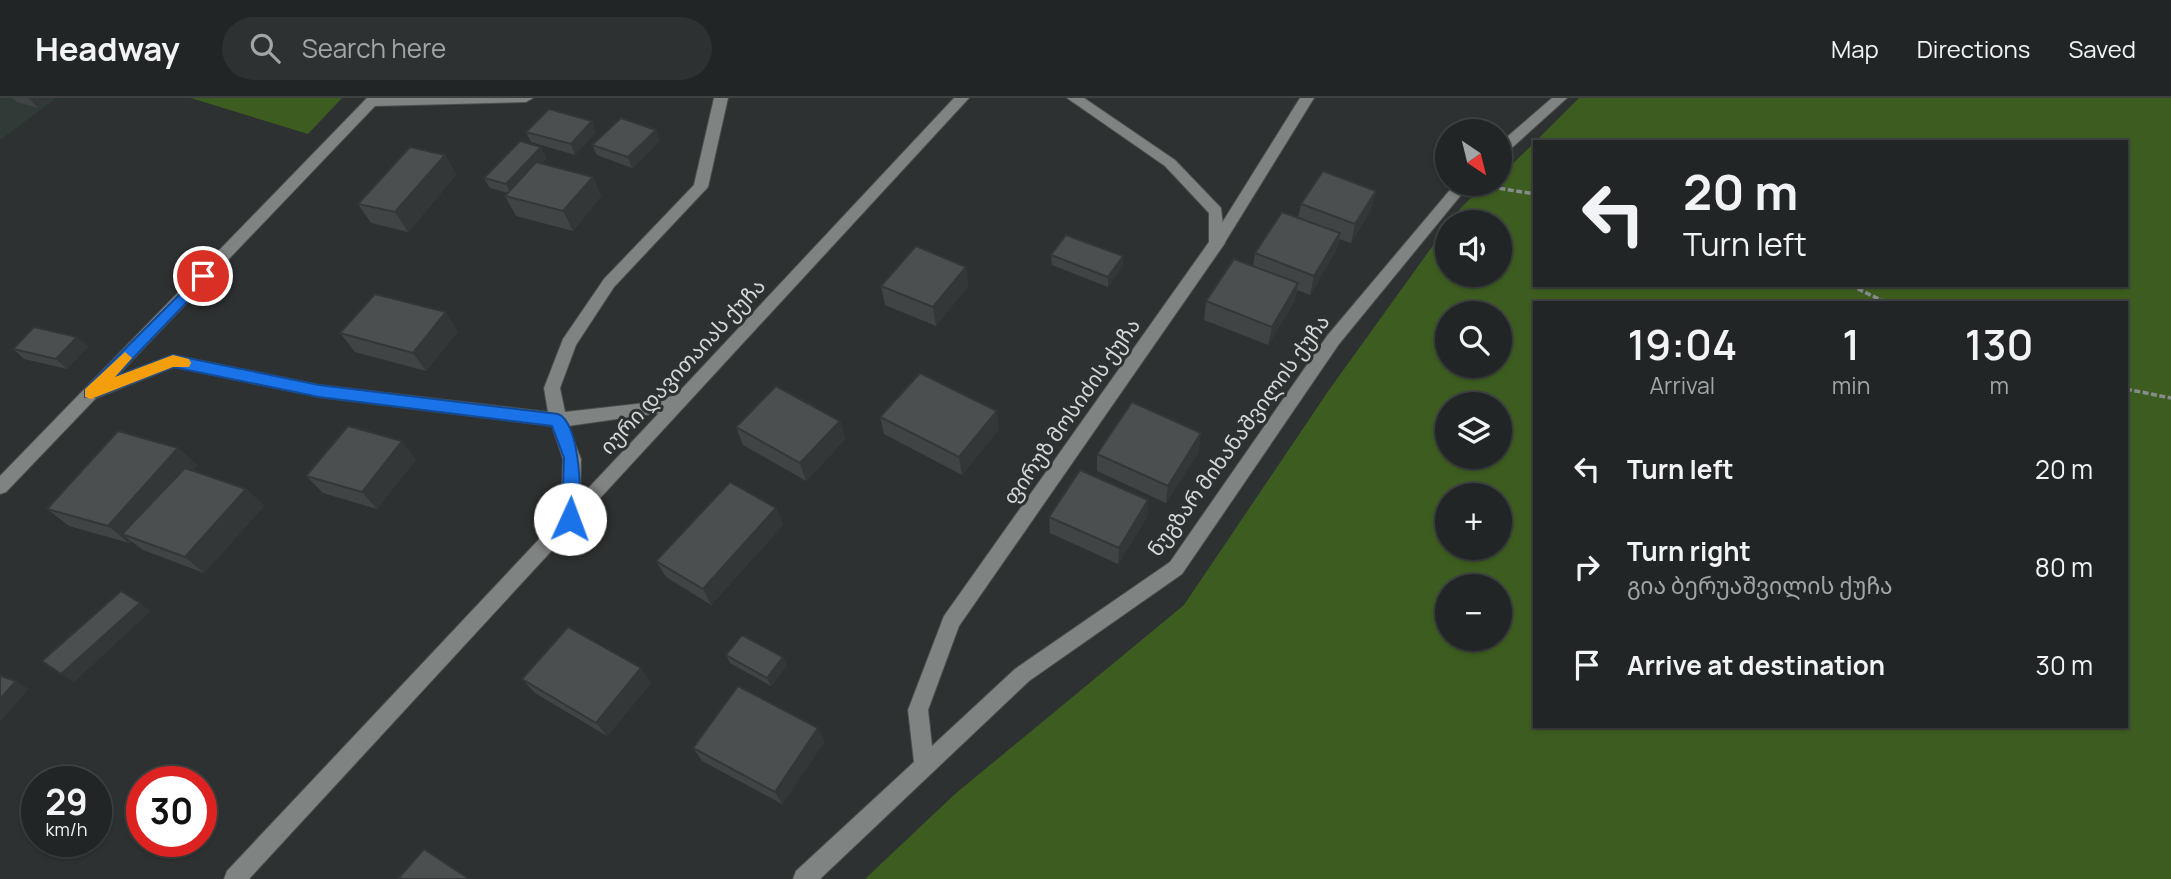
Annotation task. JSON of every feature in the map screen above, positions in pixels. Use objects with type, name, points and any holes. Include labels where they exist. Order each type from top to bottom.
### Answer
[{"type":"street","points":[[0,487],[373,100],[526,98]]},
{"type":"street","points":[[570,519],[572,458],[558,420],[552,388],[569,343],[609,283],[701,187],[721,98]]},
{"type":"street","name":"იური დავითაიას ქუჩა","points":[[235,879],[962,98]]},
{"type":"street","points":[[1074,98],[1170,163],[1216,212],[1217,243]]},
{"type":"street","name":"ფირუზ მოსიძის ქუჩა","points":[[925,767],[918,710],[951,622],[1217,243],[1307,98]]},
{"type":"street","points":[[1512,140],[1560,98]]},
{"type":"street","name":"ნუგზარ მიხანაშვილის ქუჩა","points":[[804,879],[1022,676],[1176,568],[1333,340],[1453,196]]},
{"type":"street","points":[[91,393],[173,361],[319,391],[558,420],[645,410],[684,398]]},
{"type":"path","points":[[1512,191],[1533,194]]},
{"type":"path","points":[[1854,287],[1883,301]]},
{"type":"path","points":[[2128,389],[2171,398]]},
{"type":"shaded area","points":[[0,98],[56,98],[0,140]]},
{"type":"green space","points":[[191,98],[342,98],[308,134]]},
{"type":"green space","points":[[1579,98],[2171,98],[2171,879],[865,879],[955,794],[1184,605],[1329,390],[1435,243],[1435,287],[1512,287],[1512,210],[1459,210],[1473,196],[1512,196],[1512,164],[1533,143],[1533,287],[2128,287],[2128,140],[1536,140]]},
{"type":"building","points":[[549,109],[592,121],[571,144],[526,132]]},
{"type":"building","points":[[621,118],[656,130],[628,157],[592,145]]},
{"type":"building","points":[[520,141],[541,147],[506,184],[484,178]]},
{"type":"building","points":[[410,147],[445,155],[395,212],[358,204]]},
{"type":"building","points":[[536,162],[593,177],[563,211],[505,196]]},
{"type":"building","points":[[1323,171],[1376,191],[1355,224],[1301,204]]},
{"type":"building","points":[[1282,212],[1340,233],[1314,276],[1255,253]]},
{"type":"building","points":[[1066,235],[1123,256],[1108,277],[1051,255]]},
{"type":"building","points":[[916,246],[966,267],[933,307],[881,286]]},
{"type":"building","points":[[1234,259],[1298,283],[1272,327],[1206,301]]},
{"type":"building","points":[[375,294],[446,312],[413,353],[340,333]]},
{"type":"building","points":[[34,327],[77,337],[56,359],[13,349]]},
{"type":"building","points":[[920,373],[997,411],[959,457],[880,417]]},
{"type":"building","points":[[776,386],[840,421],[800,463],[736,427]]},
{"type":"building","points":[[1132,402],[1201,433],[1168,486],[1097,454]]},
{"type":"building","points":[[348,426],[402,441],[362,492],[306,476]]},
{"type":"building","points":[[118,431],[178,448],[108,526],[47,509]]},
{"type":"building","points":[[185,468],[246,489],[185,557],[122,534]]},
{"type":"building","points":[[1080,470],[1148,500],[1119,548],[1049,517]]},
{"type":"building","points":[[730,482],[776,508],[703,589],[656,561]]},
{"type":"building","points":[[121,591],[140,603],[61,674],[42,661]]},
{"type":"building","points":[[568,627],[641,668],[596,723],[522,679]]},
{"type":"building","points":[[742,635],[783,657],[767,678],[726,655]]},
{"type":"building","points":[[0,676],[16,681],[0,699]]},
{"type":"building","points":[[738,686],[818,728],[775,792],[693,748]]},
{"type":"building","points":[[424,849],[469,879],[398,879]]},
{"type":"slow traffic","points":[[125,358],[91,393],[173,361],[184,363]]},
{"type":"route","points":[[203,276],[91,393],[173,361],[319,391],[558,420],[572,458],[570,519]]}]
